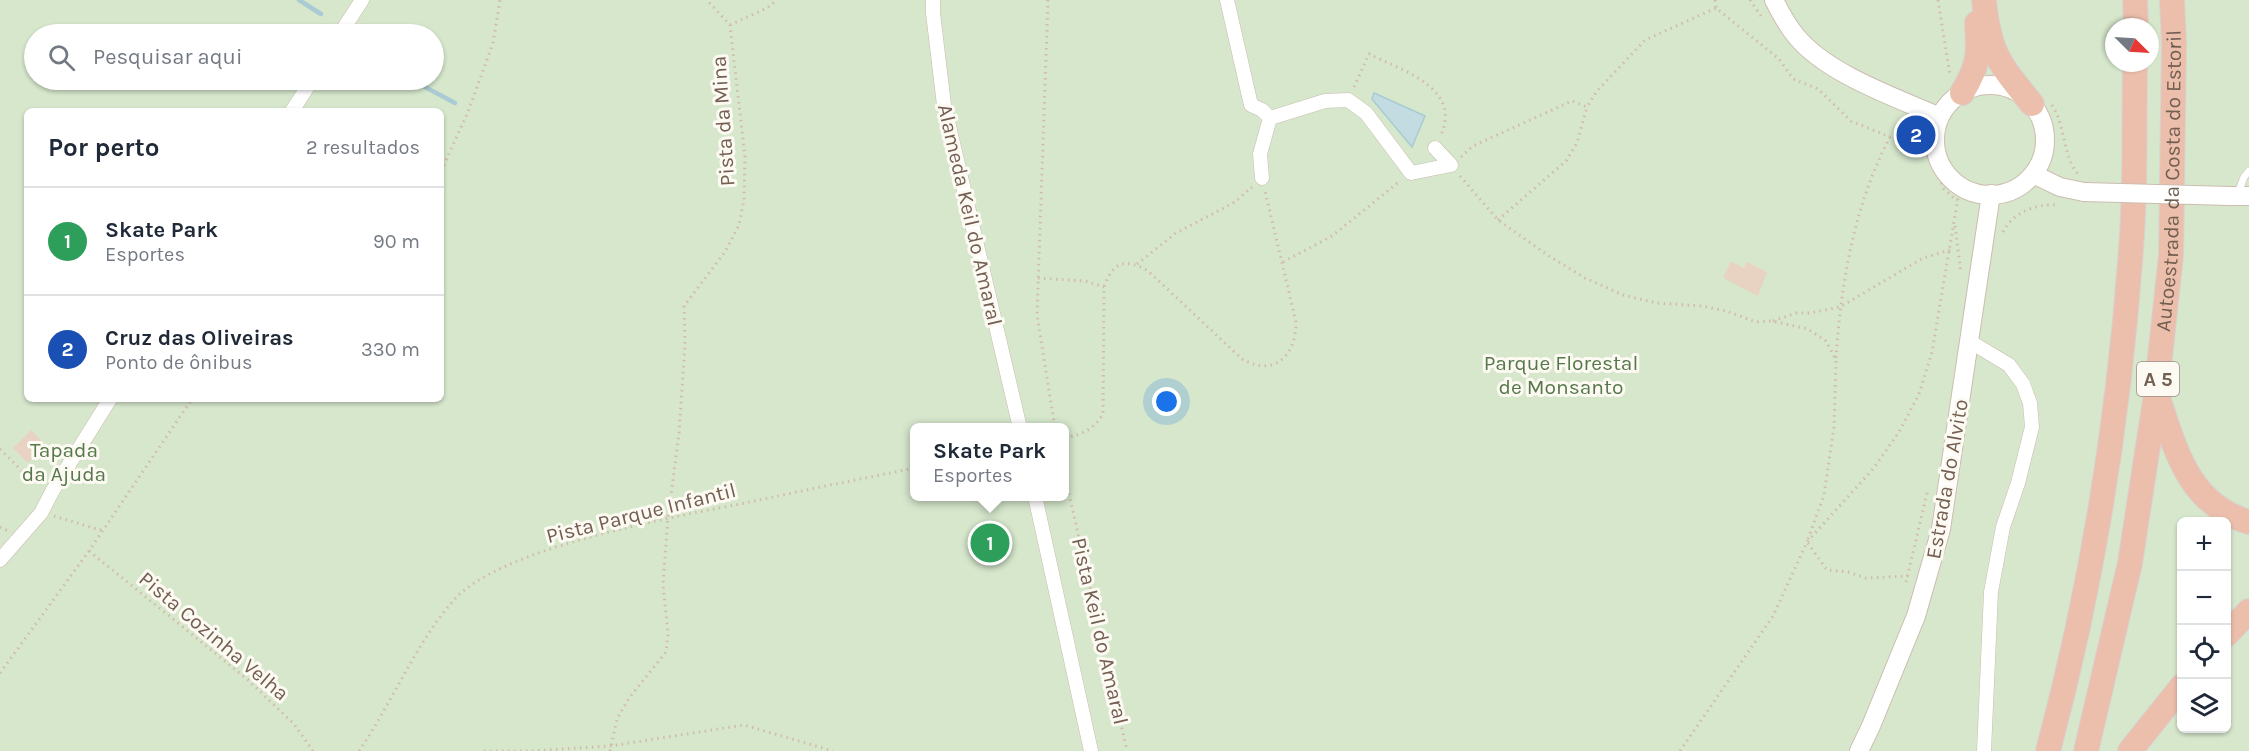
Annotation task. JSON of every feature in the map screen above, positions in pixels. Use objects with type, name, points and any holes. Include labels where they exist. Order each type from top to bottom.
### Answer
[{"type":"highway","points":[[1957,88],[1974,73],[1977,63],[1974,0]]},
{"type":"highway","points":[[1984,0],[1986,28],[1996,58],[2040,102]]},
{"type":"highway","name":"Autoestrada da Costa do Estoril","points":[[2135,0],[2136,18]]},
{"type":"highway","name":"Autoestrada da Costa do Estoril","points":[[2086,751],[2130,563],[2156,394],[2170,255],[2174,43],[2172,0]]},
{"type":"highway","name":"Autoestrada da Costa do Estoril","points":[[2048,751],[2092,555],[2119,389],[2132,247],[2135,72]]},
{"type":"highway","points":[[2156,394],[2183,468],[2209,501],[2231,517],[2249,522]]},
{"type":"highway","points":[[2231,630],[2249,611]]},
{"type":"highway","points":[[2130,751],[2177,691]]},
{"type":"street","points":[[346,24],[362,0]]},
{"type":"street","name":"Alameda Keil do Amaral","points":[[933,0],[944,105],[1019,423]]},
{"type":"street","points":[[1227,0],[1251,105],[1262,110],[1270,118]]},
{"type":"street","points":[[1774,0],[1796,36],[1813,53],[1855,79],[1940,117]]},
{"type":"street","points":[[1983,85],[2005,86],[2040,102],[2045,134],[2043,155],[2033,174],[2019,186],[2010,191],[1992,195],[1970,191],[1952,179],[1939,160],[1935,139],[1940,117],[1957,88],[1983,85]]},
{"type":"street","points":[[294,108],[306,90]]},
{"type":"street","points":[[1270,118],[1325,101],[1348,100],[1366,113],[1411,173],[1451,165]]},
{"type":"street","points":[[1262,178],[1260,154],[1270,118]]},
{"type":"street","points":[[1435,148],[1451,165]]},
{"type":"street","points":[[2033,174],[2060,187],[2083,184],[2239,196]]},
{"type":"street","name":"Estrada do Alvito","points":[[1859,751],[1896,668],[1916,616],[1946,509],[1992,195]]},
{"type":"street","points":[[1969,341],[2009,365],[2023,384],[2030,403],[2032,427],[2018,483],[2003,527],[1991,592],[1983,751]]},
{"type":"street","points":[[0,560],[42,512],[52,490],[108,402]]},
{"type":"street","points":[[1036,501],[1091,751]]},
{"type":"lane","points":[[2239,196],[2244,177],[2249,171]]},
{"type":"path","points":[[444,164],[468,112],[493,43],[501,0]]},
{"type":"path","name":"Pista da Mina","points":[[610,751],[617,720],[629,698],[666,652],[668,633],[663,584],[686,345],[684,306],[725,252],[739,225],[744,200],[745,157],[730,25],[707,0]]},
{"type":"path","points":[[730,25],[767,8],[777,0]]},
{"type":"path","points":[[1048,0],[1037,315],[1054,423]]},
{"type":"path","points":[[1715,0],[1716,8],[1779,59],[1793,79],[1818,89],[1851,121],[1890,137],[1915,131]]},
{"type":"path","points":[[1938,0],[1946,61],[1957,88]]},
{"type":"path","points":[[1498,220],[1566,161],[1577,143],[1587,107],[1597,91],[1645,40],[1716,8]]},
{"type":"path","points":[[1348,100],[1369,54],[1425,82],[1434,89],[1442,102],[1445,115],[1443,131],[1435,148]]},
{"type":"path","points":[[1587,107],[1572,100],[1473,146],[1451,165],[1498,220],[1585,278],[1623,295],[1656,303],[1710,308],[1756,322],[1772,321],[1796,313],[1810,313],[1840,306],[1923,258],[1950,250]]},
{"type":"path","points":[[2040,102],[2060,120],[2071,162],[2083,184]]},
{"type":"path","points":[[1680,751],[1773,616],[1807,542],[1824,495],[1834,428],[1840,306],[1865,192],[1890,137]]},
{"type":"path","points":[[1282,262],[1332,236],[1411,173]]},
{"type":"path","points":[[1069,437],[1084,434],[1096,426],[1103,414],[1104,287],[1108,276],[1121,263],[1130,262],[1148,270],[1242,359],[1252,365],[1272,366],[1282,360],[1291,350],[1296,336],[1296,322],[1262,178],[1235,202],[1176,233],[1137,264]]},
{"type":"path","points":[[1807,542],[1873,469],[1899,432],[1918,394],[1932,352],[1960,186]]},
{"type":"path","points":[[2001,238],[2005,228],[2019,214],[2044,204],[2064,205]]},
{"type":"path","points":[[1954,221],[1961,277]]},
{"type":"path","points":[[1038,278],[1085,281],[1104,287]]},
{"type":"path","points":[[1772,321],[1808,329],[1826,341],[1836,360]]},
{"type":"path","points":[[0,673],[106,527],[190,402]]},
{"type":"path","points":[[0,449],[24,472],[37,472],[52,490]]},
{"type":"path","name":"Pista Parque Infantil","points":[[358,751],[414,657],[453,600],[475,582],[495,571],[542,552],[609,532],[910,469]]},
{"type":"path","points":[[1905,586],[1929,485]]},
{"type":"path","name":"Pista Keil do Amaral","points":[[1069,495],[1121,736],[1127,751]]},
{"type":"path","points":[[42,512],[100,530],[106,527]]},
{"type":"path","points":[[1807,542],[1827,570],[1848,572],[1866,578],[1908,576]]},
{"type":"path","name":"Pista Cozinha Velha","points":[[89,551],[248,679],[294,724],[313,751]]},
{"type":"path","points":[[484,751],[532,751],[610,746],[744,725],[833,751]]},
{"type":"green space","name":"Parque Florestal de Monsanto","points":[[0,0],[2249,0],[2249,751],[0,751]]},
{"type":"water","points":[[1374,93],[1425,116],[1412,147],[1372,99]]},
{"type":"building","points":[[1731,261],[1744,268],[1747,262],[1767,272],[1758,296],[1723,278]]},
{"type":"building","points":[[31,430],[46,445],[28,463],[13,448]]},
{"type":"waterway","points":[[299,0],[321,14]]},
{"type":"waterway","points":[[431,90],[455,103]]},
{"type":"place","name":"Cruz das Oliveiras","points":[[1916,135]]},
{"type":"place","name":"Skate Park","points":[[990,543]]},
{"type":"park label","name":"Tapada da Ajuda","points":[[64,462]]}]
